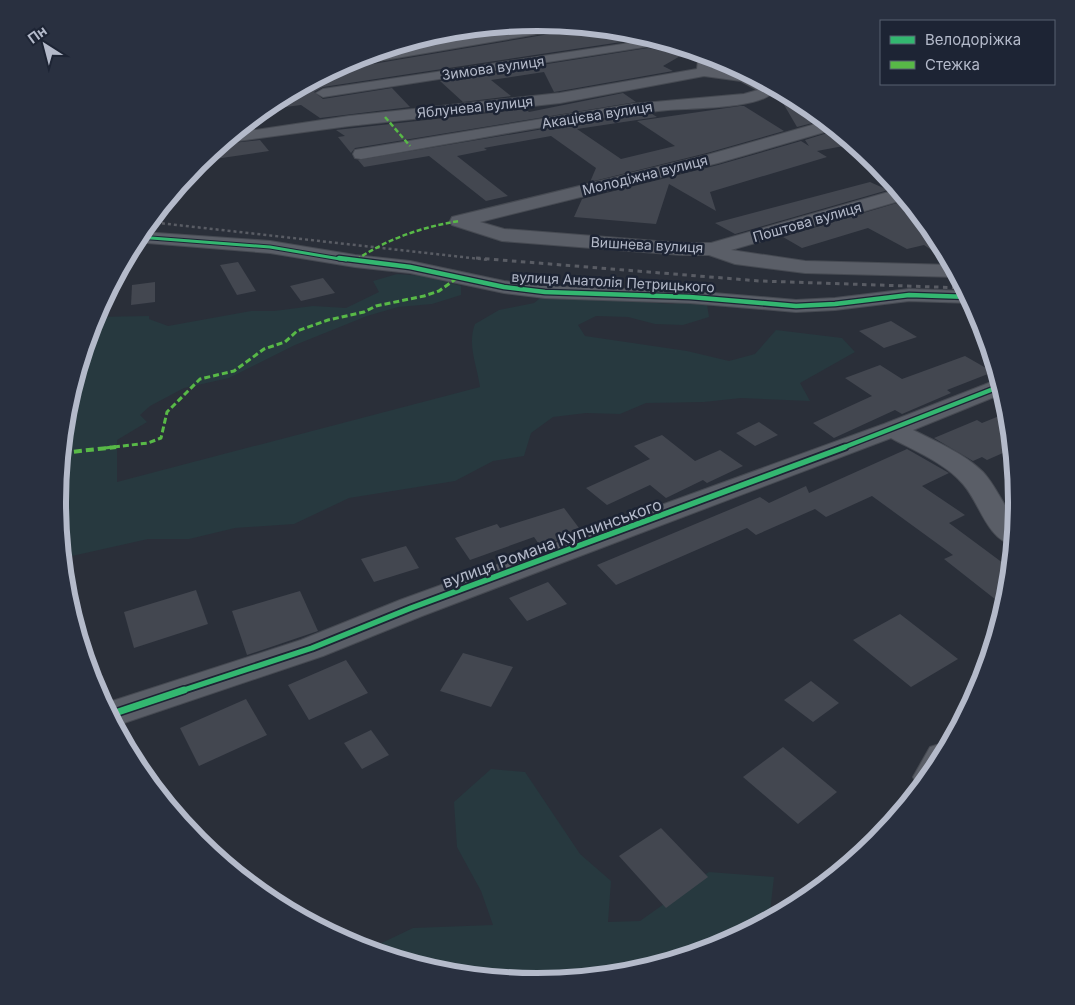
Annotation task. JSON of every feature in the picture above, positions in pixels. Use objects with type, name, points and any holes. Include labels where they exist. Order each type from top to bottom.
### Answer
[{"type":"street","points":[[388,55],[530,31]]},
{"type":"street","name":"Зимова вулиця","points":[[322,93],[648,44]]},
{"type":"street","points":[[704,72],[705,62]]},
{"type":"street","name":"Яблунева вулиця","points":[[241,137],[349,121],[560,98],[704,72]]},
{"type":"street","name":"Акацієва вулиця","points":[[704,72],[744,79]]},
{"type":"street","points":[[316,87],[349,121]]},
{"type":"street","name":"Акацієва вулиця","points":[[360,154],[632,109],[744,99],[759,96],[765,90]]},
{"type":"street","name":"Молодіжна вулиця","points":[[460,220],[712,159],[822,127]]},
{"type":"street","name":"Поштова вулиця","points":[[712,249],[895,196]]},
{"type":"street","name":"Вишнева вулиця","points":[[460,220],[502,235],[682,249],[712,249],[735,258],[769,264],[948,271]]},
{"type":"street","name":"вулиця Анатолія Петрицького","points":[[148,238],[270,247],[355,261],[410,267],[504,287],[546,292],[690,297],[796,306],[835,304],[908,295],[962,298]]},
{"type":"street","name":"вулиця Романа Купчинського","points":[[116,713],[312,648],[420,605],[894,429],[995,389]]},
{"type":"street","points":[[894,429],[952,460],[974,479],[995,514],[1008,529]]},
{"type":"shaded area","points":[[397,274],[424,276],[461,286],[461,295],[432,304],[398,307],[367,316],[295,345],[229,378],[184,388],[150,406],[140,415],[147,422],[117,440],[117,482],[480,387],[472,347],[475,324],[499,310],[534,303],[544,295],[671,304],[694,301],[707,304],[709,317],[683,325],[655,324],[628,317],[596,316],[578,325],[585,336],[687,351],[729,361],[755,354],[776,330],[842,338],[855,352],[800,383],[810,401],[741,398],[704,402],[646,403],[620,414],[586,413],[553,417],[531,433],[524,456],[493,461],[455,481],[349,498],[294,524],[235,528],[189,539],[148,539],[69,557],[66,502],[70,441],[82,381],[104,317],[149,316],[149,319],[168,326],[251,311],[274,311],[313,306],[346,308],[379,292],[373,281]]},
{"type":"shaded area","points":[[491,769],[525,772],[580,854],[611,881],[608,922],[640,921],[709,872],[774,877],[770,913],[718,938],[659,958],[599,970],[568,973],[507,973],[476,970],[416,958],[377,945],[413,928],[493,925],[481,891],[457,847],[454,802]]},
{"type":"building","points":[[562,32],[599,35],[628,41],[323,87],[314,92],[323,99],[392,88],[410,107],[320,118],[301,105],[281,108],[302,94],[359,66]]},
{"type":"building","points":[[648,48],[682,55],[663,66],[673,71],[554,92],[544,72],[491,80],[511,96],[463,102],[440,81]]},
{"type":"building","points":[[623,93],[636,102],[355,148],[351,153],[338,137],[345,136],[336,130],[526,109],[529,112]]},
{"type":"building","points":[[781,99],[815,122],[797,127]]},
{"type":"building","points":[[744,106],[784,131],[707,153],[590,182],[596,168],[551,136],[484,148],[487,150],[457,156],[508,196],[486,201],[429,156],[364,167],[358,160],[591,121],[652,114],[657,117],[577,129],[621,159],[675,146],[637,121]]},
{"type":"building","points":[[829,133],[845,146],[817,151],[827,157],[710,192],[716,211],[669,184],[656,224],[574,217],[582,199],[718,165],[801,141],[809,146],[805,140]]},
{"type":"building","points":[[260,140],[269,151],[215,159],[234,143]]},
{"type":"building","points":[[870,182],[888,190],[735,234],[715,223]]},
{"type":"building","points":[[900,202],[938,254],[924,245],[907,249],[868,228],[802,248],[783,237]]},
{"type":"building","points":[[238,262],[256,291],[237,295],[220,265]]},
{"type":"building","points":[[323,278],[335,293],[301,301],[290,286]]},
{"type":"building","points":[[155,282],[155,302],[131,305],[132,285]]},
{"type":"building","points":[[891,321],[917,337],[884,348],[859,331]]},
{"type":"building","points":[[965,356],[990,370],[991,373],[947,390],[951,393],[902,414],[895,410],[834,438],[813,423],[872,396],[845,378],[880,365],[902,379]]},
{"type":"building","points":[[1001,415],[1006,452],[987,460],[982,457],[973,461],[934,438],[977,420],[982,423]]},
{"type":"building","points":[[759,422],[778,435],[755,446],[736,433]]},
{"type":"building","points":[[662,435],[695,461],[720,450],[743,466],[707,483],[703,480],[666,498],[650,485],[607,505],[586,488],[650,459],[634,446]]},
{"type":"building","points":[[907,449],[949,473],[922,486],[965,515],[949,523],[1005,564],[998,602],[944,559],[953,555],[872,496],[826,517],[815,509],[756,535],[747,528],[616,585],[597,565],[760,497],[769,503],[806,486],[809,493]]},
{"type":"building","points":[[564,508],[582,532],[541,547],[534,537],[470,560],[455,538],[497,524],[500,528]]},
{"type":"building","points":[[406,546],[419,568],[374,582],[361,559]]},
{"type":"building","points":[[548,582],[567,604],[527,621],[509,598]]},
{"type":"building","points":[[196,590],[208,624],[134,648],[124,612]]},
{"type":"building","points":[[300,591],[318,631],[247,655],[232,611]]},
{"type":"building","points":[[900,614],[958,659],[911,687],[853,640]]},
{"type":"building","points":[[463,653],[513,667],[491,707],[440,691]]},
{"type":"building","points":[[346,660],[368,693],[309,720],[288,685]]},
{"type":"building","points":[[811,681],[839,703],[813,722],[784,700]]},
{"type":"building","points":[[246,699],[267,735],[199,766],[180,728]]},
{"type":"building","points":[[371,730],[389,755],[362,769],[344,743]]},
{"type":"building","points":[[783,747],[837,792],[798,824],[743,777]]},
{"type":"building","points":[[661,828],[708,877],[666,908],[619,856]]},
{"type":"railway","points":[[159,223],[489,260]]},
{"type":"railway","points":[[476,258],[760,281],[957,288]]},
{"type":"marked path","points":[[385,117],[410,146]]},
{"type":"marked path","points":[[355,260],[366,252],[405,234],[459,221]]},
{"type":"marked path","points":[[69,452],[148,443],[161,438],[167,412],[200,379],[234,371],[264,349],[285,342],[297,331],[328,320],[364,312],[376,306],[424,296],[439,291],[457,278]]},
{"type":"cycle path","points":[[148,238],[270,247],[355,261],[410,267],[504,287],[545,292],[690,297],[796,306],[835,304],[909,295],[961,297]]},
{"type":"cycle path","points":[[116,713],[312,648],[411,608],[893,429],[995,388]]}]
